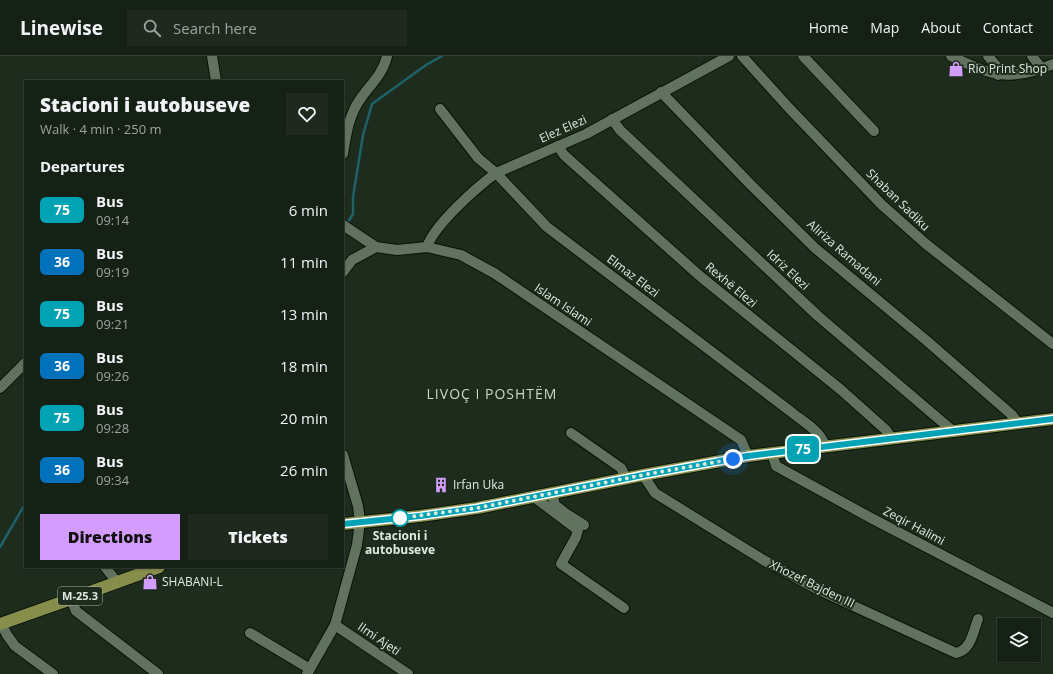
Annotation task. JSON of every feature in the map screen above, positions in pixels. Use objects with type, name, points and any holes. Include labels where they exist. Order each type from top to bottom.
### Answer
[{"type":"main road","points":[[344,524],[477,508],[626,478],[748,456],[1053,419]]},
{"type":"main road","name":"M-25.3","points":[[1,623],[156,568]]},
{"type":"street","points":[[212,56],[216,80]]},
{"type":"street","points":[[344,149],[350,118],[360,98],[381,73],[386,63],[387,56]]},
{"type":"street","name":"Elez Elezi","points":[[427,247],[429,240],[456,209],[483,183],[496,173],[586,134],[729,56]]},
{"type":"street","name":"Shaban Sadiku","points":[[742,56],[788,108],[882,205],[926,244],[1053,344]]},
{"type":"street","points":[[803,56],[874,131]]},
{"type":"street","points":[[952,56],[976,68],[998,75],[1015,75],[1053,65]]},
{"type":"street","points":[[988,56],[998,68],[998,75]]},
{"type":"street","points":[[1032,56],[1042,69]]},
{"type":"street","name":"Aliriza Ramadani","points":[[661,92],[752,186],[815,248],[927,341],[1012,415],[1018,423]]},
{"type":"street","name":"Elmaz Elezi","points":[[440,109],[478,158],[496,173],[547,226],[790,411],[819,434],[824,440],[825,446]]},
{"type":"street","name":"Idriz Elezi","points":[[612,119],[620,130],[818,316],[954,432]]},
{"type":"street","name":"Rexhë Elezi","points":[[558,146],[564,155],[700,277],[840,389],[886,430],[892,439]]},
{"type":"street","points":[[344,226],[376,247]]},
{"type":"street","points":[[344,270],[348,260],[376,247]]},
{"type":"street","name":"Islam Islami","points":[[376,247],[397,250],[427,247],[461,254],[494,273],[741,440],[748,456]]},
{"type":"street","points":[[0,388],[24,363]]},
{"type":"street","points":[[571,433],[621,468],[626,478]]},
{"type":"street","name":"Zeqir Halimi","points":[[772,453],[776,466],[1053,614]]},
{"type":"street","points":[[250,633],[309,672],[335,625],[357,545],[360,522],[358,506],[344,458]]},
{"type":"street","name":"Xhozef Bajden III","points":[[643,475],[655,493],[765,561],[819,590],[956,653],[963,652],[968,646],[978,619]]},
{"type":"street","points":[[552,493],[555,505],[584,525]]},
{"type":"street","points":[[534,497],[578,530],[576,537],[561,564],[624,608]]},
{"type":"street","points":[[106,568],[117,582]]},
{"type":"street","points":[[71,599],[76,611],[158,674]]},
{"type":"street","points":[[1,623],[6,635],[15,646],[53,674]]},
{"type":"street","name":"Ilmi Ajeti","points":[[335,625],[408,674]]},
{"type":"waterway","points":[[346,225],[353,214],[353,197],[363,135],[372,104],[426,65],[442,56]]},
{"type":"waterway","points":[[0,547],[24,506]]},
{"type":"bus line","name":"75","points":[[344,524],[477,508],[748,456],[1053,419]]},
{"type":"place","name":"Rio Print Shop","points":[[956,69]]},
{"type":"place","name":"Irfan Uka","points":[[441,485]]},
{"type":"place","name":"Stacioni i autobuseve","points":[[400,518]]},
{"type":"place","name":"SHABANI-L","points":[[150,582]]},
{"type":"district","name":"LIVOÇ I POSHTËM","points":[[492,394]]},
{"type":"route","points":[[400,518],[477,508],[643,475],[733,459]]}]
